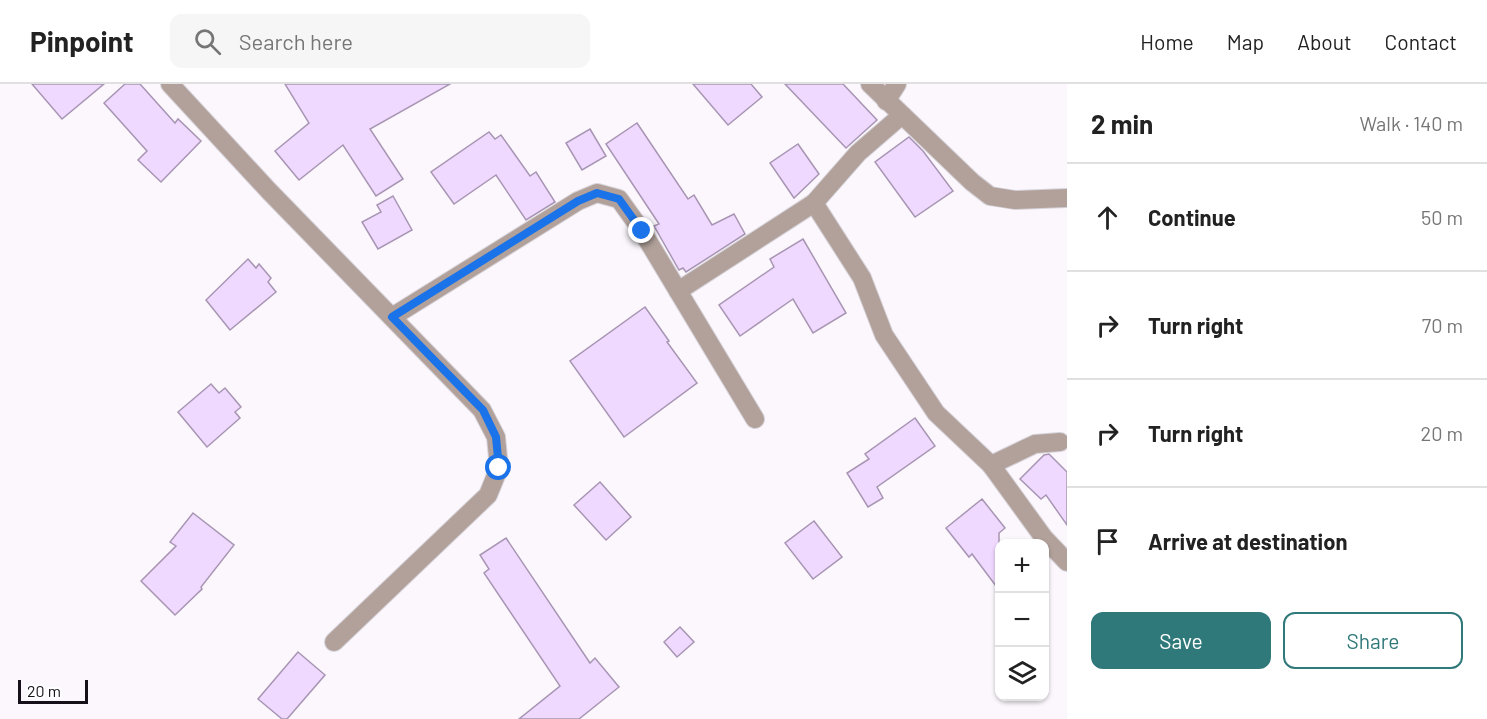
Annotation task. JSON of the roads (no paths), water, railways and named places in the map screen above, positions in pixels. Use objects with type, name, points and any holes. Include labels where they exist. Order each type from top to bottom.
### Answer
[{"type":"street","points":[[170,84],[269,191],[483,410],[496,437],[499,468],[488,495],[334,642]]},
{"type":"street","points":[[870,84],[972,182],[990,196],[1015,200],[1067,198]]},
{"type":"street","points":[[886,101],[897,84]]},
{"type":"street","points":[[678,291],[814,203],[858,153],[902,115]]},
{"type":"street","points":[[392,317],[578,201],[597,193],[619,199],[642,231],[755,419]]},
{"type":"street","points":[[814,203],[862,279],[884,335],[936,413],[991,465],[1044,538],[1067,562]]},
{"type":"street","points":[[991,465],[1035,444],[1060,442]]}]
